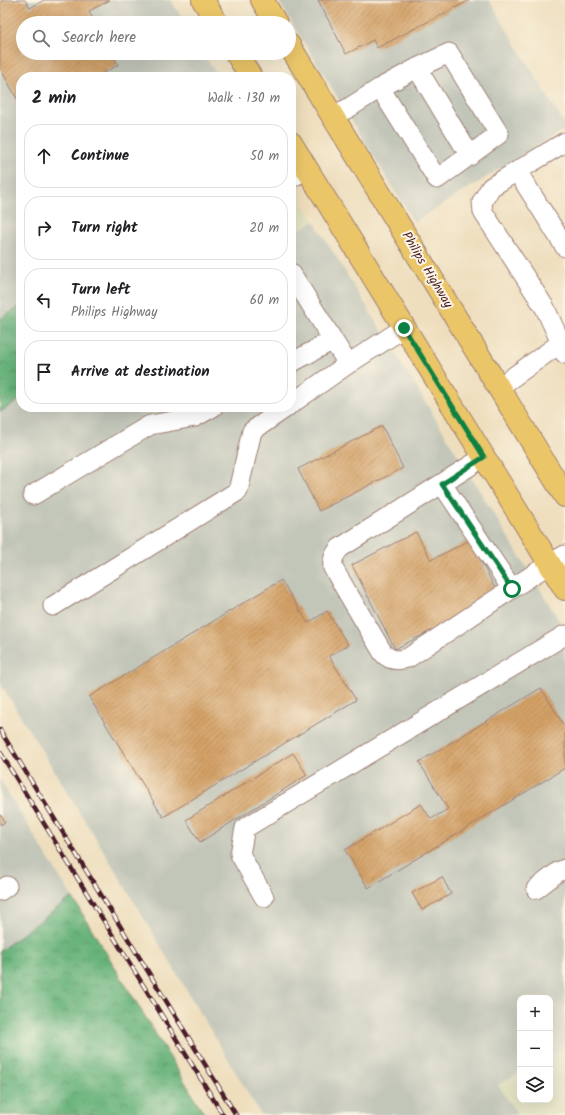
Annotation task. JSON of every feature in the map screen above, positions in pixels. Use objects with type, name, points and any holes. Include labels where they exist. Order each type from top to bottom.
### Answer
[{"type":"main road","points":[[203,0],[213,16]]},
{"type":"main road","points":[[262,0],[272,16]]},
{"type":"main road","name":"Philips Highway","points":[[296,56],[565,496]]},
{"type":"main road","points":[[240,60],[248,72]]},
{"type":"main road","points":[[296,162],[299,173],[404,328],[484,457],[557,559],[565,590]]},
{"type":"lane","points":[[332,115],[347,109],[380,88],[417,68],[449,53],[499,134],[437,179],[380,88]]},
{"type":"lane","points":[[417,68],[470,156]]},
{"type":"lane","points":[[499,388],[564,346],[545,308],[484,212],[482,202],[491,187],[565,142]]},
{"type":"lane","points":[[517,171],[565,247]]},
{"type":"lane","points":[[296,281],[348,364]]},
{"type":"lane","points":[[296,400],[348,364],[404,328]]},
{"type":"lane","points":[[296,360],[332,340]]},
{"type":"lane","points":[[33,495],[150,424],[195,417],[204,412]]},
{"type":"lane","points":[[53,606],[238,491],[252,431],[280,412]]},
{"type":"lane","points":[[484,457],[340,548],[334,554],[332,568],[383,653],[387,658],[394,660],[408,658],[557,559]]},
{"type":"lane","points":[[442,484],[512,589]]},
{"type":"lane","points":[[264,897],[240,854],[245,828],[565,635]]},
{"type":"lane","points":[[536,889],[558,872],[565,869]]},
{"type":"shaded area","points":[[0,0],[171,0],[181,16],[16,16],[16,60],[208,60],[216,72],[16,72],[16,309],[0,319]]},
{"type":"shaded area","points":[[278,0],[489,0],[565,125],[565,129],[414,222],[296,29],[296,16],[288,16]]},
{"type":"shaded area","points":[[296,193],[314,221],[296,232]]},
{"type":"shaded area","points":[[314,221],[565,630],[565,1046],[553,1052],[553,995],[517,995],[517,1074],[498,1085],[518,1115],[261,1115],[108,858],[0,683],[0,412],[16,402],[16,412],[296,412],[296,232]]},
{"type":"shaded area","points":[[0,780],[72,897],[0,951]]},
{"type":"shaded area","points":[[565,1046],[565,1115],[518,1115],[498,1085],[517,1074],[517,1103],[553,1103],[553,1052]]},
{"type":"green space","points":[[16,309],[16,402],[0,412],[0,319]]},
{"type":"green space","points":[[72,897],[205,1115],[0,1115],[0,951]]},
{"type":"building","points":[[4,0],[25,0],[30,8],[44,0],[110,0],[89,11],[92,16],[16,16],[16,60],[116,60],[118,65],[105,72],[16,72],[16,97],[0,68],[0,2]]},
{"type":"building","points":[[318,0],[470,0],[377,48],[373,40],[346,54]]},
{"type":"building","points":[[382,426],[403,468],[319,511],[298,469]]},
{"type":"building","points":[[416,532],[431,560],[470,540],[499,596],[395,649],[352,565]]},
{"type":"building","points":[[281,580],[308,623],[327,611],[348,645],[329,656],[356,700],[163,817],[89,697]]},
{"type":"building","points":[[541,688],[565,727],[565,768],[368,888],[345,850],[421,804],[431,819],[448,809],[419,762]]},
{"type":"building","points":[[293,753],[307,775],[200,842],[186,820]]},
{"type":"building","points":[[0,814],[5,822],[0,825]]},
{"type":"building","points":[[442,877],[451,894],[422,910],[412,893]]},
{"type":"railway","points":[[0,730],[236,1115]]},
{"type":"railway","points":[[0,752],[223,1115]]},
{"type":"route","points":[[404,328],[484,457],[442,484],[512,589]]}]
